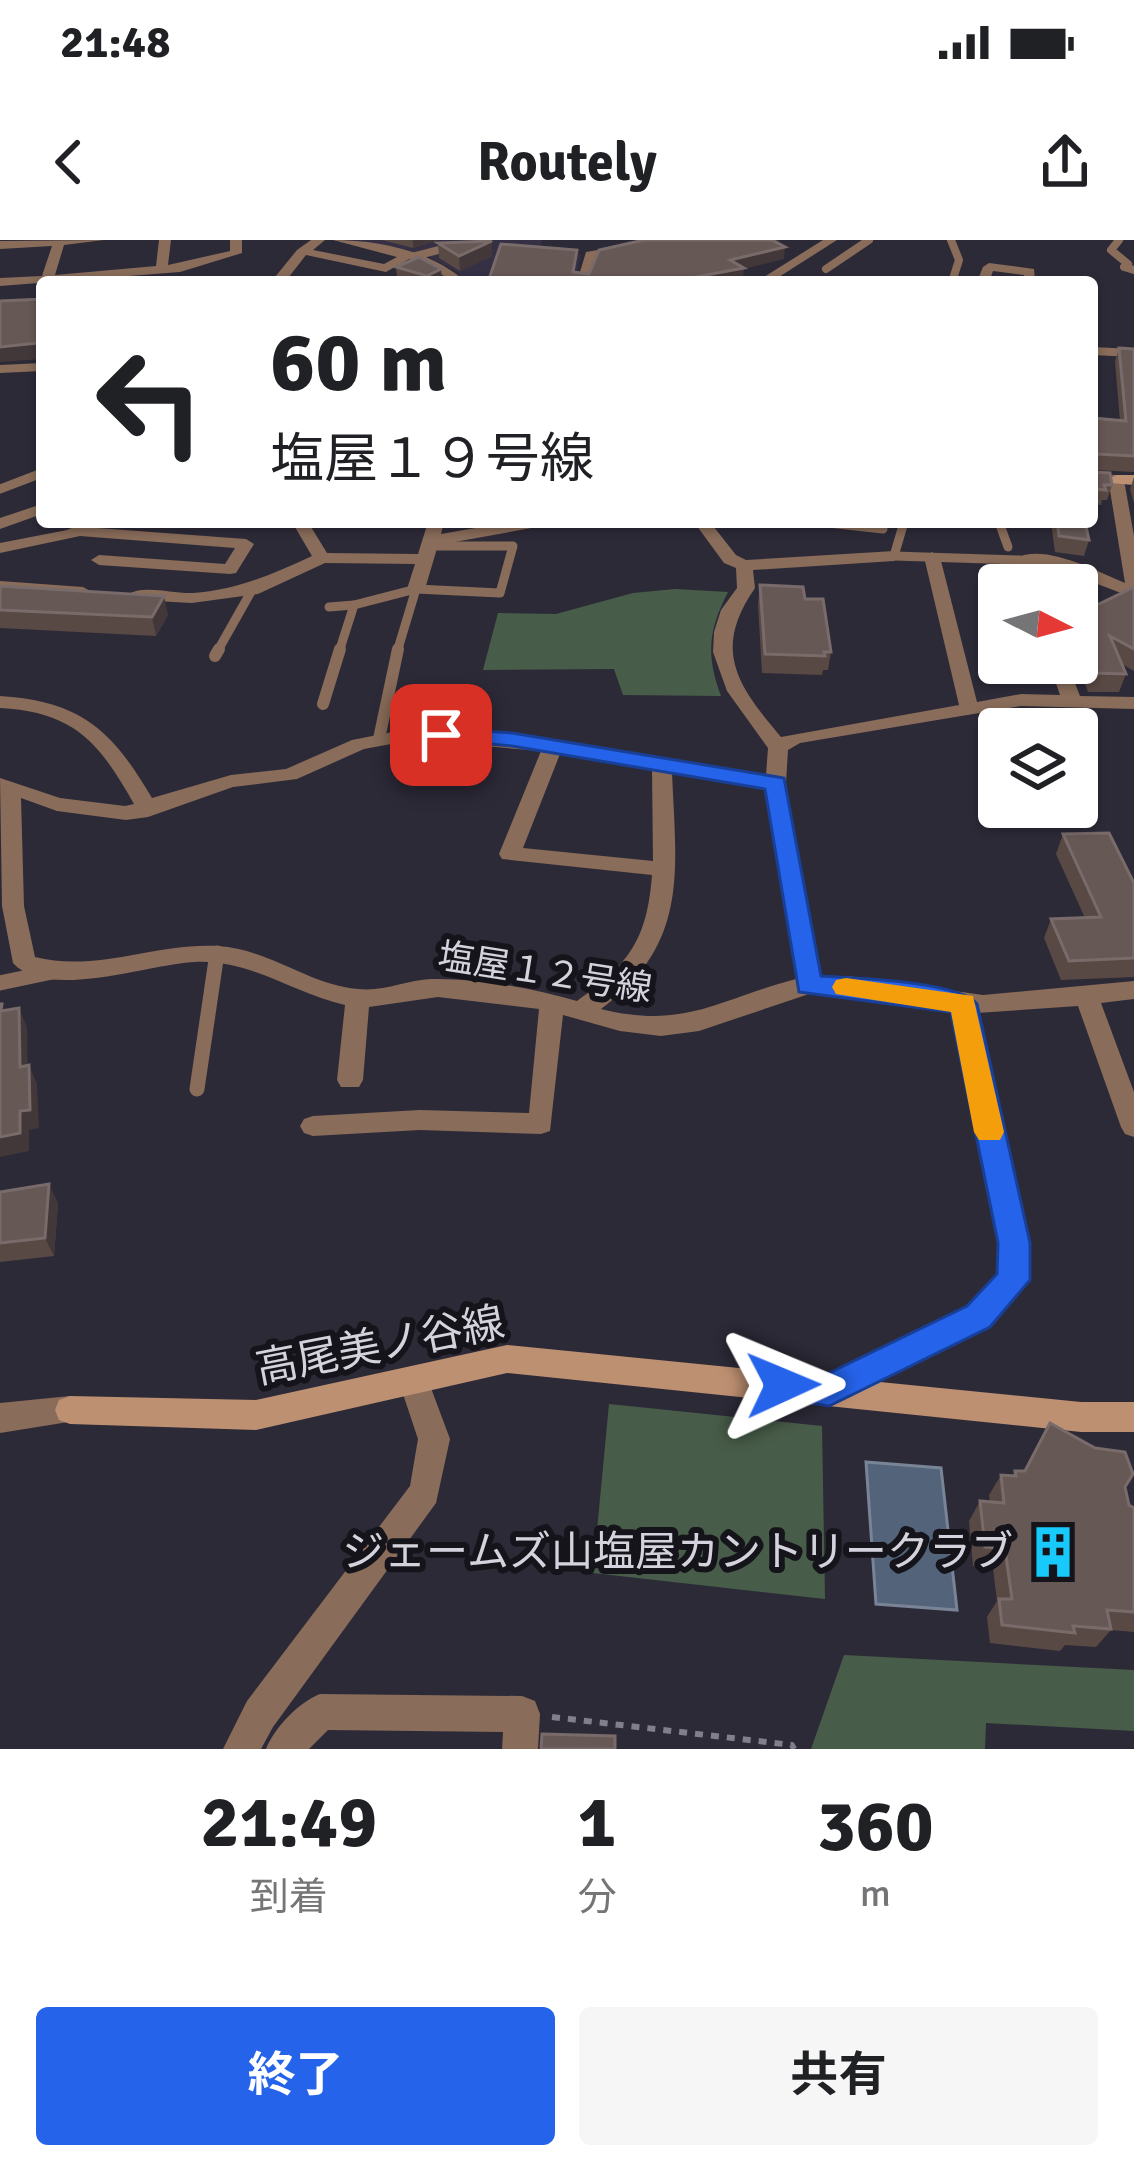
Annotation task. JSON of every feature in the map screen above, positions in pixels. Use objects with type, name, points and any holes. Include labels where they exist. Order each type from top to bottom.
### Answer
[{"type":"street","points":[[0,244],[98,240]]},
{"type":"street","points":[[162,269],[165,240]]},
{"type":"street","points":[[82,276],[162,269],[236,253],[236,240]]},
{"type":"street","points":[[283,276],[319,240]]},
{"type":"street","points":[[339,240],[412,255],[449,276]]},
{"type":"street","points":[[583,276],[585,254],[677,240]]},
{"type":"street","points":[[776,276],[804,251],[831,240]]},
{"type":"street","points":[[48,276],[58,242]]},
{"type":"street","points":[[303,251],[386,268],[412,255]]},
{"type":"street","points":[[985,276],[989,267],[1026,276]]},
{"type":"street","points":[[0,282],[36,280]]},
{"type":"street","points":[[1098,351],[1134,352]]},
{"type":"street","points":[[0,369],[36,367]]},
{"type":"street","points":[[1014,554],[1056,562],[1134,589],[1125,480]]},
{"type":"street","points":[[20,543],[0,524],[36,511]]},
{"type":"street","points":[[0,548],[85,528]]},
{"type":"street","points":[[304,528],[322,558]]},
{"type":"street","points":[[123,594],[192,598],[252,590],[322,558],[505,528]]},
{"type":"street","points":[[706,528],[730,559],[744,565],[894,556]]},
{"type":"street","points":[[78,531],[246,544],[230,568],[99,560]]},
{"type":"street","points":[[77,591],[117,534]]},
{"type":"street","points":[[416,589],[430,542]]},
{"type":"street","points":[[1014,554],[1019,564]]},
{"type":"street","points":[[932,557],[970,711]]},
{"type":"street","points":[[744,565],[746,588],[734,602],[720,649],[730,688],[778,747],[776,783],[809,986],[879,989],[963,1004],[1134,990]]},
{"type":"street","points":[[0,586],[100,593]]},
{"type":"street","points":[[1066,684],[1072,701]]},
{"type":"street","points":[[778,747],[794,738],[1021,700],[1134,703]]},
{"type":"street","points":[[0,702],[38,702],[74,716],[113,748],[148,810]]},
{"type":"street","points":[[3,785],[81,810],[148,810],[231,781],[290,775],[379,739],[441,735],[553,746],[776,783]]},
{"type":"street","points":[[553,746],[510,854],[663,869]]},
{"type":"street","points":[[578,1012],[618,985],[644,956],[658,918],[663,869],[662,766]]},
{"type":"street","points":[[3,785],[14,809],[7,848],[25,963],[52,973]]},
{"type":"street","name":"塩屋１２号線","points":[[52,973],[80,975],[161,955],[217,953],[283,968],[310,987],[358,998],[434,987],[552,1004],[618,1023],[664,1028],[745,1010],[809,986]]},
{"type":"street","points":[[1086,996],[1134,1127]]},
{"type":"street","points":[[350,1080],[358,998]]},
{"type":"street","points":[[313,1126],[420,1120],[542,1124],[552,1004]]},
{"type":"street","points":[[829,1390],[978,1317],[1014,1280],[1014,1243],[963,1004]]},
{"type":"street","name":"高尾美ノ谷線","points":[[0,1418],[70,1409],[256,1415],[507,1359],[1081,1417],[1134,1417]]},
{"type":"street","points":[[242,1749],[260,1714],[424,1492],[434,1439],[414,1382]]},
{"type":"street","points":[[284,1749],[320,1712],[521,1731]]},
{"type":"lane","points":[[826,269],[868,240]]},
{"type":"lane","points":[[951,240],[958,260],[954,276]]},
{"type":"lane","points":[[1119,240],[1111,250],[1128,264],[1124,267],[1134,270]]},
{"type":"lane","points":[[412,255],[463,246]]},
{"type":"lane","points":[[0,489],[36,475]]},
{"type":"lane","points":[[875,528],[884,529]]},
{"type":"lane","points":[[902,528],[894,556],[1014,554],[1002,528]]},
{"type":"lane","points":[[329,607],[416,589],[500,593],[513,546],[430,542]]},
{"type":"lane","points":[[379,739],[392,667],[416,589]]},
{"type":"lane","points":[[215,656],[252,590]]},
{"type":"lane","points":[[323,704],[354,605]]},
{"type":"lane","points":[[197,1089],[217,953]]},
{"type":"lane","points":[[0,983],[52,973]]},
{"type":"path","points":[[521,1731],[792,1745],[794,1749]]},
{"type":"shaded area","points":[[350,240],[542,240],[540,250],[581,254],[576,276],[460,276],[427,256]]},
{"type":"green space","points":[[728,592],[711,643],[721,696],[623,695],[614,669],[483,670],[498,613],[556,614],[633,593]]},
{"type":"green space","points":[[609,1404],[822,1426],[825,1599],[593,1573]]},
{"type":"green space","points":[[844,1655],[1134,1670],[1134,1731],[986,1723],[985,1749],[811,1749]]},
{"type":"water","points":[[866,1462],[941,1468],[957,1610],[876,1604]]},
{"type":"building","points":[[644,240],[772,240],[785,247],[730,260],[744,268],[701,276],[490,276],[501,244],[577,250],[573,272],[589,274],[599,250]]},
{"type":"building","points":[[492,241],[459,256],[438,243]]},
{"type":"building","points":[[419,257],[441,269],[427,276],[396,267]]},
{"type":"building","points":[[36,299],[36,343],[0,347],[0,301]]},
{"type":"building","points":[[1119,348],[1134,349],[1134,456],[1098,454],[1098,419],[1126,421]]},
{"type":"building","points":[[1098,472],[1110,473],[1112,485],[1104,485],[1106,490],[1098,489]]},
{"type":"building","points":[[1058,528],[1086,528],[1089,540],[1059,536]]},
{"type":"building","points":[[760,585],[803,587],[805,599],[823,599],[831,652],[824,652],[825,656],[765,654]]},
{"type":"building","points":[[0,586],[164,596],[152,617],[0,610]]},
{"type":"building","points":[[1134,587],[1134,649],[1110,636],[1126,674],[1098,673],[1099,604]]},
{"type":"building","points":[[1109,833],[1134,883],[1134,958],[1069,961],[1051,919],[1101,917],[1063,834]]},
{"type":"building","points":[[0,1004],[1,1011],[19,1008],[20,1067],[29,1065],[30,1110],[20,1111],[20,1133],[0,1137]]},
{"type":"building","points":[[49,1184],[45,1238],[0,1243],[0,1192]]},
{"type":"building","name":"ジェームズ山塩屋カントリークラブ","points":[[1050,1423],[1095,1448],[1125,1452],[1133,1474],[1125,1487],[1134,1508],[1134,1612],[1107,1610],[1111,1629],[1073,1626],[1075,1633],[1002,1625],[999,1599],[1012,1599],[1005,1549],[985,1547],[980,1501],[1004,1503],[1001,1475],[1025,1471]]},
{"type":"building","points":[[542,1734],[615,1736],[615,1749],[541,1749]]},
{"type":"slow traffic","points":[[846,987],[963,1004],[989,1132]]},
{"type":"place","name":"ジェームズ山塩屋カントリークラブ","points":[[1053,1552]]},
{"type":"route","points":[[441,735],[512,740],[776,783],[809,986],[879,989],[963,1004],[1014,1243],[1014,1280],[978,1317],[829,1390],[783,1385]]}]
